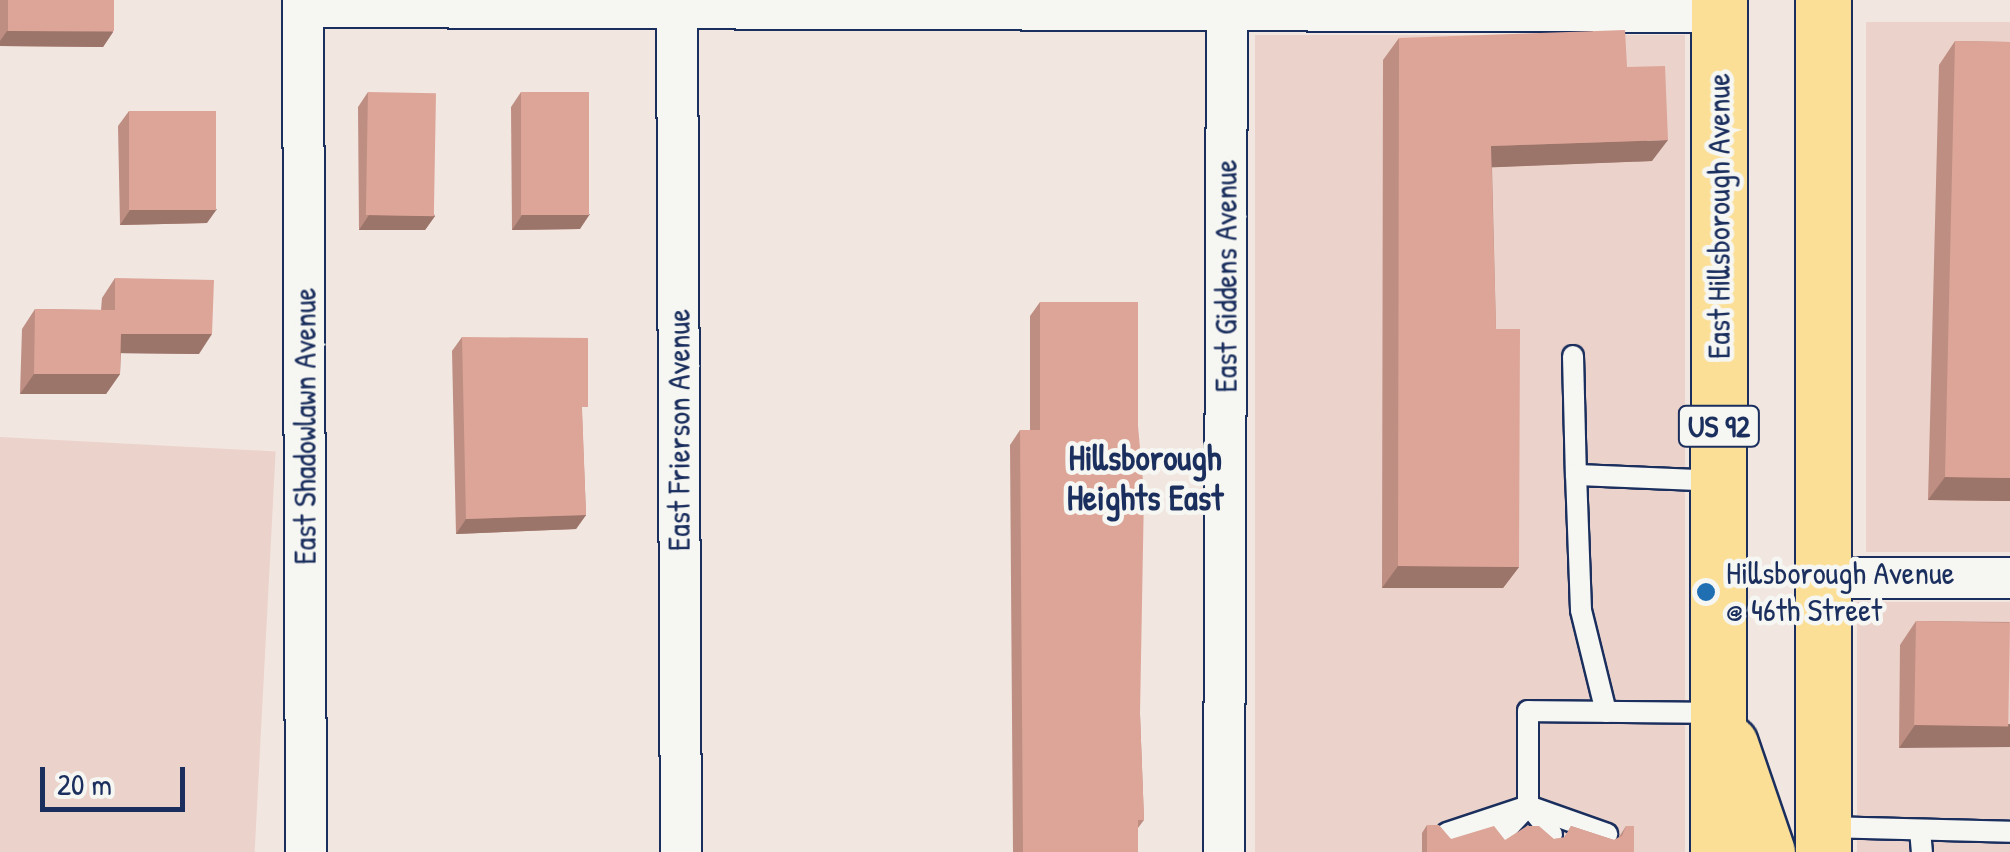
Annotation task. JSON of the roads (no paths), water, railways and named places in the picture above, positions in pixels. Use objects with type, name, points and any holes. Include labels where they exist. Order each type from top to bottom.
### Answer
[{"type":"main road","points":[[1823,0],[1823,840]]},
{"type":"main road","name":"East Hillsborough Avenue","points":[[1718,852],[1720,6]]},
{"type":"main road","points":[[1718,713],[1767,852]]},
{"type":"street","points":[[304,4],[677,8],[1720,6]]},
{"type":"street","name":"East Shadowlawn Avenue","points":[[304,4],[306,852]]},
{"type":"street","name":"East Giddens Avenue","points":[[1224,852],[1227,5]]},
{"type":"street","name":"East Frierson Avenue","points":[[677,8],[681,852]]},
{"type":"street","points":[[1823,578],[2010,578]]},
{"type":"lane","points":[[1573,356],[1581,610],[1606,712]]},
{"type":"lane","points":[[1576,475],[1719,481]]},
{"type":"lane","points":[[1552,834],[1528,806],[1528,711],[1718,713]]},
{"type":"lane","points":[[1502,834],[1528,806]]},
{"type":"lane","points":[[1446,833],[1528,806],[1607,834]]},
{"type":"lane","points":[[1823,840],[1920,830],[2010,832]]},
{"type":"lane","points":[[1920,830],[1922,852]]},
{"type":"place","name":"Hillsborough Avenue @ 46th Street","points":[[1706,592]]},
{"type":"district","name":"Hillsborough Heights East","points":[[1145,478]]}]
